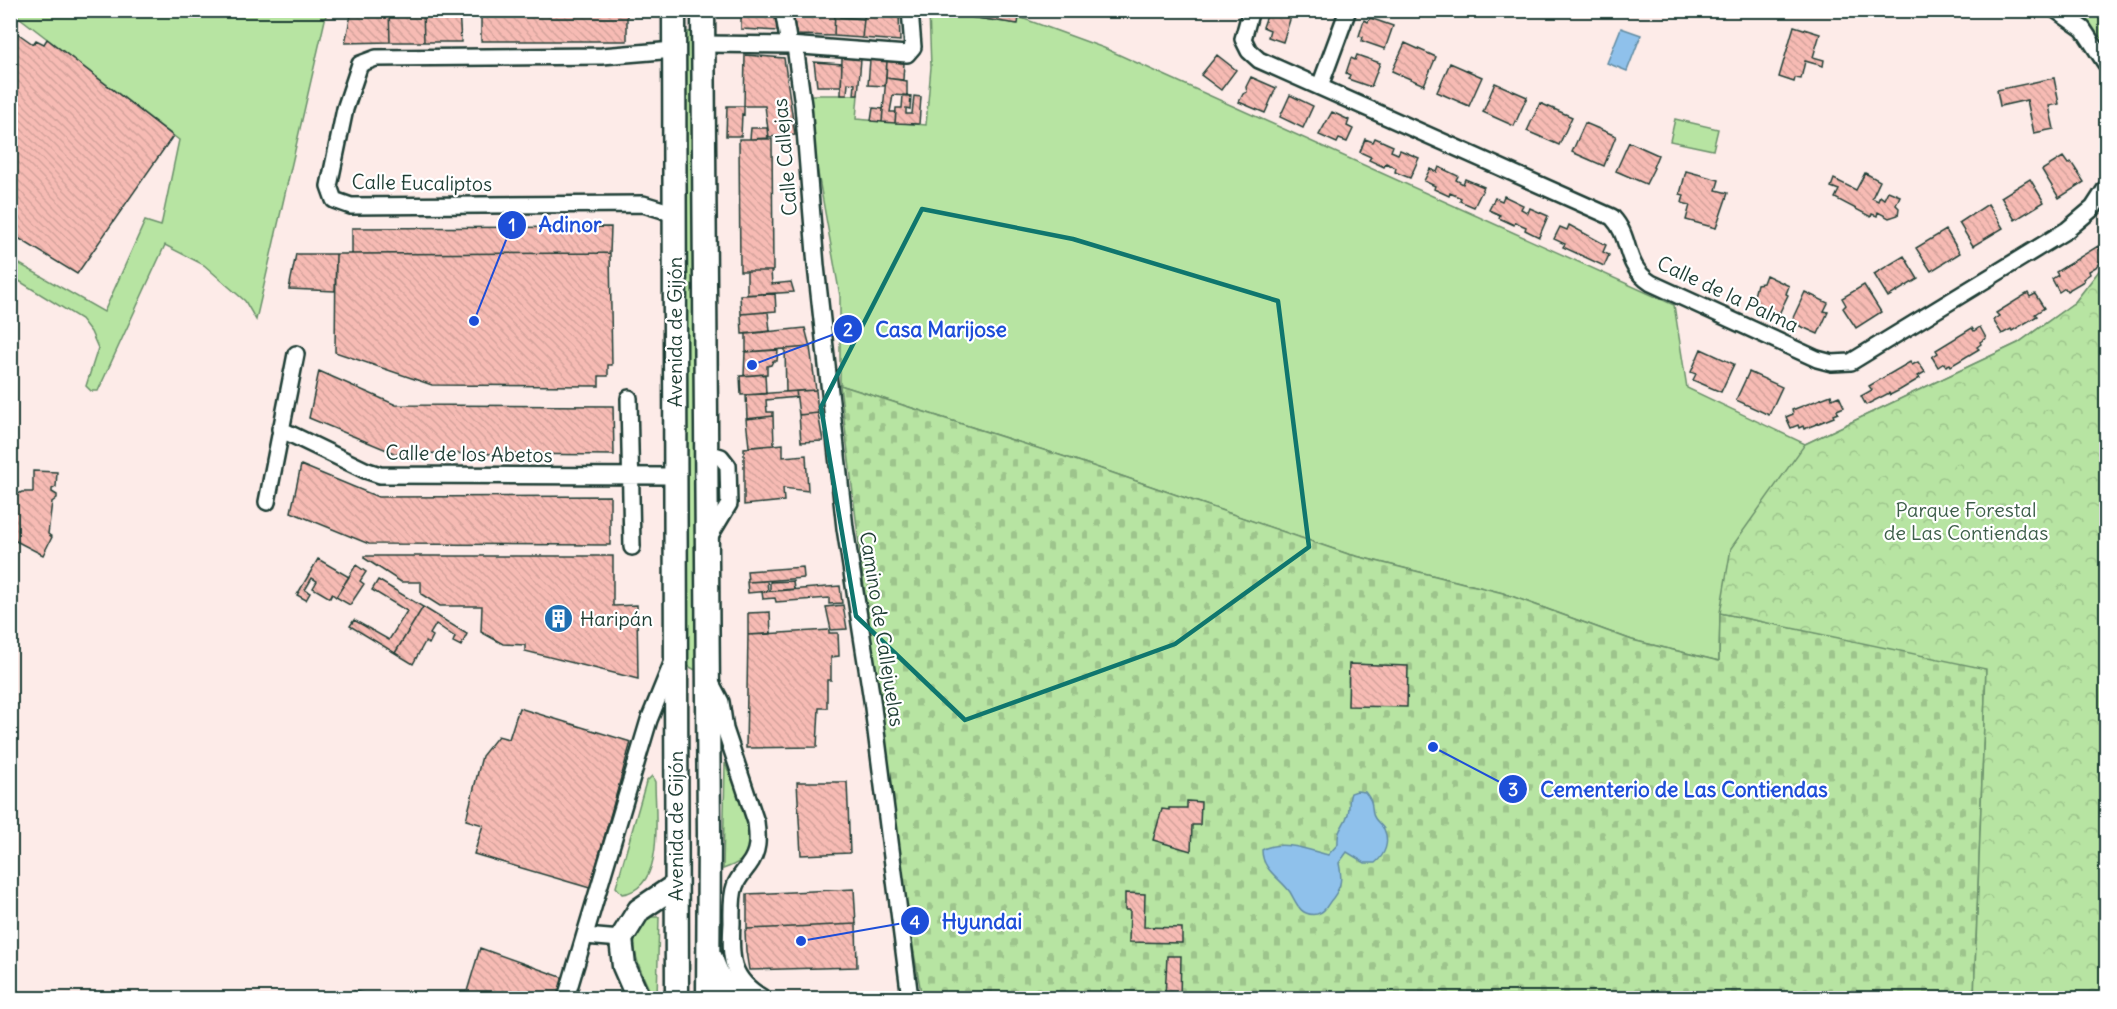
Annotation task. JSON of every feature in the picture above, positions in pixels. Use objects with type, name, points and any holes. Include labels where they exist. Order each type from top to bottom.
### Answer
[{"type":"highway","name":"Avenida de Gijón","points":[[674,10],[677,999]]},
{"type":"highway","name":"Avenida de Gijón","points":[[703,10],[708,999]]},
{"type":"highway","points":[[676,765],[686,796],[688,999]]},
{"type":"highway","points":[[638,999],[624,966],[621,939],[639,910],[676,885]]},
{"type":"highway","points":[[708,951],[717,977],[736,996],[744,999]]},
{"type":"street","name":"Calle Callejas","points":[[783,10],[803,105],[816,266]]},
{"type":"street","points":[[703,44],[792,45],[907,54],[913,47],[910,10]]},
{"type":"street","name":"Calle de la Palma","points":[[1251,10],[1243,39],[1248,51],[1259,60],[1612,217],[1620,225],[1633,266],[1640,276],[1786,345],[1832,363],[1851,362],[2067,230],[2093,208],[2106,188]]},
{"type":"street","points":[[1320,86],[1348,10]]},
{"type":"street","points":[[2056,10],[2083,29],[2104,59]]},
{"type":"street","name":"Calle Eucaliptos","points":[[674,50],[602,56],[376,58],[360,64],[345,109],[329,186],[334,200],[351,206],[643,204],[675,216]]},
{"type":"street","name":"Camino de Callejuelas","points":[[816,266],[845,528],[872,700],[910,999]]},
{"type":"street","points":[[267,502],[296,354]]},
{"type":"street","points":[[629,398],[632,547]]},
{"type":"street","name":"Calle de los Abetos","points":[[280,429],[380,475],[675,476]]},
{"type":"street","name":"Avenida de Gijón","points":[[566,999],[649,720],[676,654]]},
{"type":"street","name":"Avenida de Gijón","points":[[707,675],[721,702],[725,729],[756,822],[758,836],[758,847],[741,874],[733,896],[732,959],[741,981],[749,990],[763,999]]},
{"type":"street","points":[[585,936],[621,939]]},
{"type":"highlighted area","points":[[922,209],[1073,239],[1278,301],[1309,547],[1175,644],[965,720],[856,616],[821,407]]},
{"type":"green space","points":[[11,11],[327,11],[256,320],[245,301],[204,265],[165,245],[98,391],[91,391],[86,386],[98,348],[91,332],[81,319],[11,276],[11,259],[104,312],[145,221],[161,226],[179,140]]},
{"type":"green space","points":[[929,11],[1017,24],[1019,17],[1104,48],[1674,305],[1687,388],[1805,444],[2018,343],[2075,302],[2106,262],[1974,998],[1986,668],[1720,614],[1719,661],[1632,640],[1503,593],[1348,554],[1081,462],[840,385],[840,296],[804,95],[858,95],[856,119],[926,125],[931,67]]},
{"type":"green space","points":[[2069,11],[2106,11],[2106,53]]},
{"type":"green space","points":[[694,31],[697,671],[688,666],[684,616],[683,33]]},
{"type":"green space","points":[[1675,119],[1718,129],[1713,150],[1670,141]]},
{"type":"green space","name":"Parque Forestal de Las Contiendas","points":[[2106,262],[2106,998],[1974,998],[1986,669],[1720,613],[1731,548],[1805,444],[2018,343],[2075,302]]},
{"type":"green space","points":[[840,385],[1081,462],[1348,554],[1503,593],[1632,640],[1719,661],[1720,613],[1986,668],[1974,998],[922,998],[891,825]]},
{"type":"green space","points":[[725,763],[747,818],[752,839],[749,852],[743,859],[723,869]]},
{"type":"green space","points":[[652,776],[655,782],[656,830],[652,865],[646,879],[636,889],[622,894],[616,887],[646,782]]},
{"type":"green space","points":[[651,917],[659,917],[657,998],[653,998],[639,966],[635,945],[636,934],[641,925]]},
{"type":"water","points":[[1621,28],[1641,35],[1627,71],[1607,63]]},
{"type":"water","points":[[1357,791],[1368,795],[1374,816],[1384,829],[1387,839],[1384,852],[1375,863],[1365,863],[1347,852],[1339,863],[1341,873],[1336,894],[1322,912],[1306,913],[1299,908],[1290,892],[1268,868],[1262,850],[1286,845],[1328,855],[1338,844],[1340,831],[1348,814],[1351,793]]},
{"type":"building","points":[[352,10],[389,10],[390,42],[345,43]]},
{"type":"building","points":[[389,10],[423,10],[424,42],[390,42]]},
{"type":"building","points":[[423,10],[459,10],[461,42],[424,42]]},
{"type":"building","points":[[481,10],[627,11],[627,41],[481,41]]},
{"type":"building","points":[[741,10],[776,10],[779,31],[741,29]]},
{"type":"building","points":[[793,10],[835,10],[834,36],[796,35]]},
{"type":"building","points":[[835,10],[842,10],[840,17],[864,19],[862,38],[834,36]]},
{"type":"building","points":[[865,10],[899,14],[900,41],[862,38]]},
{"type":"building","points":[[885,10],[899,10],[899,14],[885,13]]},
{"type":"building","points":[[945,10],[971,10],[970,16],[945,12]]},
{"type":"building","points":[[971,10],[1010,10],[1009,15],[1019,17],[1018,24],[970,17]]},
{"type":"building","points":[[1269,10],[1293,10],[1283,42],[1268,37],[1270,30],[1263,27]]},
{"type":"building","points":[[1370,18],[1393,26],[1385,49],[1362,41],[1363,37],[1359,36],[1364,20],[1368,22]]},
{"type":"building","points":[[1794,26],[1820,34],[1813,57],[1824,60],[1823,66],[1805,61],[1801,79],[1795,78],[1794,82],[1779,77]]},
{"type":"building","points":[[10,28],[33,44],[36,40],[44,44],[47,39],[173,136],[77,274],[10,233]]},
{"type":"building","points":[[1405,43],[1436,57],[1424,85],[1392,71]]},
{"type":"building","points":[[745,55],[784,58],[795,135],[769,137],[765,106],[744,106]]},
{"type":"building","points":[[1217,55],[1236,70],[1221,90],[1201,75]]},
{"type":"building","points":[[1357,55],[1380,63],[1371,87],[1348,79],[1350,75],[1346,73],[1351,58],[1355,60]]},
{"type":"building","points":[[842,58],[861,59],[858,95],[854,95],[855,84],[848,83],[847,95],[841,95]]},
{"type":"building","points":[[870,60],[887,61],[885,86],[868,85]]},
{"type":"building","points":[[887,61],[904,63],[903,80],[886,78]]},
{"type":"building","points":[[814,62],[842,64],[841,86],[817,86]]},
{"type":"building","points":[[1450,63],[1482,77],[1469,106],[1437,92]]},
{"type":"building","points":[[1251,77],[1276,88],[1265,113],[1239,102],[1243,94],[1247,92],[1246,87]]},
{"type":"building","points":[[886,78],[907,81],[907,96],[893,95],[890,112],[896,112],[895,123],[882,122]]},
{"type":"building","points":[[2054,78],[2059,104],[2049,106],[2054,129],[2034,133],[2027,100],[2000,106],[1997,90]]},
{"type":"building","points":[[1495,83],[1527,97],[1514,126],[1483,112]]},
{"type":"building","points":[[903,95],[911,96],[910,109],[906,108],[906,114],[912,114],[914,96],[921,97],[919,124],[895,123],[896,108],[902,108]]},
{"type":"building","points":[[1290,95],[1313,106],[1303,128],[1280,117]]},
{"type":"building","points":[[1540,103],[1572,117],[1559,145],[1527,131]]},
{"type":"building","points":[[727,106],[744,106],[741,136],[726,136]]},
{"type":"building","points":[[873,108],[883,109],[882,122],[871,121]]},
{"type":"building","points":[[1332,112],[1349,120],[1347,126],[1353,129],[1347,142],[1339,139],[1337,143],[1319,135]]},
{"type":"building","points":[[1585,123],[1616,136],[1604,166],[1572,152]]},
{"type":"building","points":[[751,128],[767,128],[768,138],[750,139]]},
{"type":"building","points":[[1375,138],[1393,146],[1391,151],[1398,154],[1400,150],[1419,158],[1410,178],[1395,172],[1396,168],[1386,163],[1384,167],[1369,160],[1371,157],[1360,152],[1365,139],[1373,142]]},
{"type":"building","points":[[739,139],[772,139],[773,271],[740,271]]},
{"type":"building","points":[[1629,142],[1658,155],[1646,184],[1616,171]]},
{"type":"building","points":[[2063,157],[2068,164],[2071,162],[2084,182],[2059,198],[2042,170]]},
{"type":"building","points":[[1439,167],[1458,176],[1456,180],[1463,184],[1465,179],[1484,187],[1474,207],[1460,201],[1461,198],[1450,193],[1449,196],[1434,189],[1435,186],[1424,181],[1430,169],[1437,172]]},
{"type":"building","points":[[1686,171],[1719,180],[1716,190],[1728,193],[1716,228],[1686,220],[1690,205],[1682,203],[1684,195],[1680,194]]},
{"type":"building","points":[[1865,173],[1880,181],[1872,198],[1878,201],[1880,196],[1884,199],[1888,191],[1900,196],[1896,205],[1899,208],[1898,215],[1889,218],[1878,212],[1877,216],[1872,214],[1871,217],[1835,198],[1839,190],[1831,187],[1834,179],[1856,190]]},
{"type":"building","points":[[2030,179],[2044,202],[2015,220],[2001,197]]},
{"type":"building","points":[[1504,196],[1523,205],[1521,209],[1528,213],[1530,208],[1548,216],[1539,237],[1525,230],[1526,227],[1515,222],[1514,225],[1489,210],[1495,198],[1502,201]]},
{"type":"building","points":[[1988,204],[2003,228],[1973,246],[1959,223]]},
{"type":"building","points":[[1569,225],[1606,245],[1603,252],[1609,255],[1604,266],[1563,247],[1565,244],[1554,239],[1560,227],[1567,230]]},
{"type":"building","points":[[611,227],[610,253],[352,254],[352,228]]},
{"type":"building","points":[[1946,230],[1960,253],[1931,271],[1916,248]]},
{"type":"building","points":[[2098,246],[2104,256],[2096,267],[2089,271],[2090,274],[2083,279],[2084,281],[2067,291],[2065,288],[2059,292],[2052,279],[2058,275],[2056,272]]},
{"type":"building","points":[[610,253],[612,365],[608,365],[608,376],[599,376],[599,386],[432,385],[335,352],[336,254]]},
{"type":"building","points":[[296,254],[336,254],[335,291],[289,289]]},
{"type":"building","points":[[1904,256],[1918,279],[1888,297],[1874,274]]},
{"type":"building","points":[[747,271],[771,271],[772,284],[791,282],[794,292],[747,295]]},
{"type":"building","points":[[1766,275],[1789,286],[1786,294],[1788,295],[1778,316],[1752,304],[1757,284],[1763,283]]},
{"type":"building","points":[[1864,285],[1881,312],[1856,328],[1843,308],[1846,305],[1842,298]]},
{"type":"building","points":[[1805,292],[1828,303],[1824,311],[1828,312],[1818,334],[1791,322]]},
{"type":"building","points":[[775,293],[776,311],[741,314],[740,295]]},
{"type":"building","points":[[2028,293],[2030,297],[2035,294],[2044,308],[2035,314],[2037,316],[2012,331],[2011,329],[2002,334],[1993,320],[1999,316],[1996,313]]},
{"type":"building","points":[[768,312],[770,331],[742,334],[741,314]]},
{"type":"building","points":[[1980,327],[1986,338],[1980,342],[1981,344],[1977,347],[1979,349],[1951,366],[1950,364],[1946,366],[1944,363],[1938,367],[1932,357],[1938,353],[1936,350],[1972,328],[1974,331]]},
{"type":"building","points":[[805,328],[810,347],[746,352],[746,334]]},
{"type":"building","points":[[810,347],[816,390],[786,392],[785,349]]},
{"type":"building","points":[[1701,349],[1734,364],[1721,392],[1693,380],[1696,374],[1691,372]]},
{"type":"building","points":[[778,350],[777,361],[767,366],[767,374],[744,376],[745,352]]},
{"type":"building","points":[[1910,362],[1912,365],[1918,362],[1925,372],[1918,376],[1920,378],[1866,405],[1861,396],[1872,390],[1869,386]]},
{"type":"building","points":[[319,371],[396,405],[613,406],[614,455],[394,453],[309,418]]},
{"type":"building","points":[[1749,372],[1782,387],[1769,415],[1736,400]]},
{"type":"building","points":[[765,374],[766,394],[741,395],[740,376]]},
{"type":"building","points":[[816,390],[818,413],[799,415],[796,391]]},
{"type":"building","points":[[796,391],[797,397],[766,400],[767,412],[773,412],[773,416],[747,419],[746,395]]},
{"type":"building","points":[[1831,395],[1832,399],[1839,396],[1844,407],[1837,410],[1838,413],[1833,415],[1834,417],[1804,429],[1803,426],[1799,428],[1798,425],[1791,428],[1786,417],[1793,414],[1792,410]]},
{"type":"building","points":[[818,413],[823,441],[801,442],[799,415]]},
{"type":"building","points":[[773,416],[774,445],[749,447],[746,419]]},
{"type":"building","points":[[783,444],[783,457],[806,455],[808,491],[783,488],[784,501],[744,505],[744,448]]},
{"type":"building","points":[[301,465],[378,497],[610,496],[610,545],[369,544],[291,512]]},
{"type":"building","points":[[33,471],[57,472],[56,487],[52,489],[52,492],[57,495],[57,498],[52,502],[48,534],[52,537],[43,555],[10,538],[10,498],[22,492],[33,492]]},
{"type":"building","name":"Haripán","points":[[364,556],[613,556],[613,606],[637,605],[638,679],[525,651],[525,645],[503,644],[481,632],[482,606],[440,606],[421,594],[421,582],[401,582]]},
{"type":"building","points":[[318,559],[349,577],[336,597],[332,594],[330,598],[313,588],[317,581],[312,578],[305,590],[310,593],[306,600],[297,595]]},
{"type":"building","points":[[356,565],[366,572],[360,581],[364,584],[350,605],[336,597]]},
{"type":"building","points":[[803,567],[804,578],[748,582],[747,571]]},
{"type":"building","points":[[378,580],[423,607],[395,653],[350,626],[354,620],[389,640],[407,611],[372,590]]},
{"type":"building","points":[[767,581],[768,591],[748,593],[747,582]]},
{"type":"building","points":[[793,581],[794,589],[770,591],[770,582]]},
{"type":"building","points":[[840,586],[842,603],[829,604],[829,598],[776,602],[775,598],[763,599],[762,592]]},
{"type":"building","points":[[843,605],[847,629],[831,630],[826,607]]},
{"type":"building","points":[[423,607],[467,634],[461,646],[453,642],[455,637],[436,624],[430,634],[433,636],[429,644],[425,642],[413,664],[395,653]]},
{"type":"building","points":[[770,612],[771,634],[748,635],[748,613]]},
{"type":"building","points":[[829,630],[829,633],[838,633],[839,656],[831,657],[831,680],[827,680],[827,708],[819,708],[817,747],[746,748],[748,635]]},
{"type":"building","points":[[1349,664],[1408,666],[1407,707],[1348,706]]},
{"type":"building","points":[[519,708],[631,742],[590,888],[474,854],[483,825],[466,820],[482,756],[498,736],[509,739]]},
{"type":"building","points":[[797,782],[847,782],[850,853],[801,855]]},
{"type":"building","points":[[1187,801],[1201,802],[1200,825],[1192,825],[1191,851],[1153,840],[1162,809],[1187,808]]},
{"type":"building","points":[[854,889],[856,924],[747,929],[747,894]]},
{"type":"building","points":[[1125,893],[1145,894],[1144,927],[1182,928],[1182,943],[1129,942],[1130,910],[1125,910]]},
{"type":"building","points":[[856,924],[857,967],[749,970],[745,931],[747,929]]},
{"type":"building","points":[[480,948],[564,978],[557,998],[465,998]]},
{"type":"building","points":[[1167,956],[1181,956],[1180,998],[1165,998]]},
{"type":"building","points":[[354,991],[381,998],[352,998]]},
{"type":"place","name":"Adinor","points":[[474,321]]},
{"type":"place","name":"Casa Marijose","points":[[752,365]]},
{"type":"place","name":"Haripán","points":[[559,619]]},
{"type":"place","name":"Cementerio de Las Contiendas","points":[[1433,747]]},
{"type":"place","name":"Hyundai","points":[[801,941]]}]
